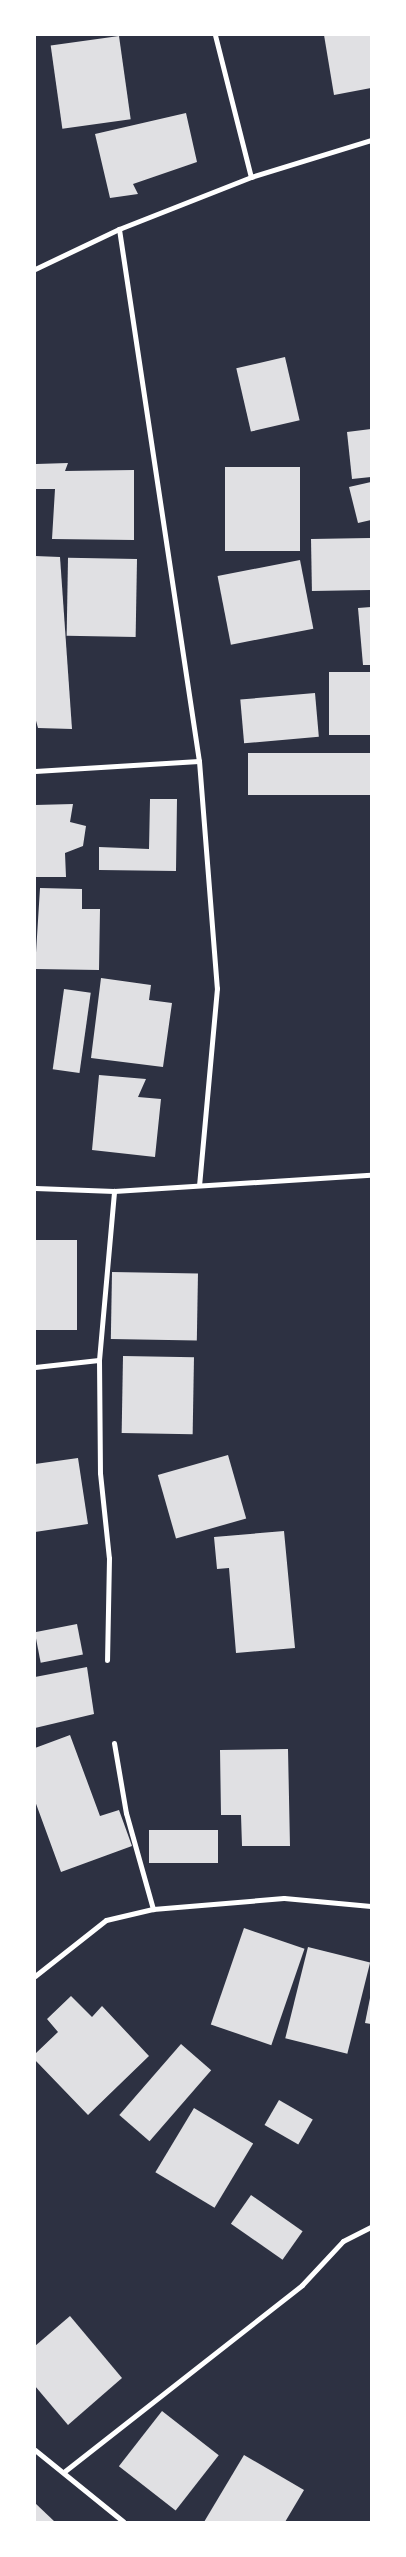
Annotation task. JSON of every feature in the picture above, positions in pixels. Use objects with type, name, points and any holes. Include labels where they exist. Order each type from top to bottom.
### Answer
[{"type":"street","points":[[215,35],[250,177]]},
{"type":"street","points":[[35,270],[119,229],[250,177],[371,140]]},
{"type":"street","points":[[119,229],[199,761],[217,988],[199,1184]]},
{"type":"street","points":[[35,771],[199,761]]},
{"type":"street","points":[[35,1188],[114,1191],[199,1184],[371,1175]]},
{"type":"street","points":[[107,1660],[109,1558],[100,1474],[99,1360],[114,1191]]},
{"type":"street","points":[[35,1367],[99,1360]]},
{"type":"street","points":[[114,1743],[126,1813],[153,1909]]},
{"type":"street","points":[[35,1976],[106,1920],[153,1909],[284,1898],[371,1906]]},
{"type":"street","points":[[65,2471],[302,2285],[344,2241],[371,2227]]},
{"type":"street","points":[[35,2450],[65,2471],[124,2522]]},
{"type":"building","points":[[324,35],[371,35],[371,88],[334,95]]},
{"type":"building","points":[[119,36],[131,119],[62,129],[51,46]]},
{"type":"building","points":[[186,113],[197,162],[133,184],[138,194],[110,198],[95,134]]},
{"type":"building","points":[[285,357],[300,420],[251,432],[236,368]]},
{"type":"building","points":[[371,429],[371,477],[352,479],[347,432]]},
{"type":"building","points":[[68,463],[65,471],[134,470],[134,540],[52,539],[55,489],[36,489],[36,464]]},
{"type":"building","points":[[225,467],[300,467],[300,551],[225,551]]},
{"type":"building","points":[[371,482],[371,520],[358,523],[349,487]]},
{"type":"building","points":[[370,538],[371,590],[312,591],[311,539]]},
{"type":"building","points":[[35,556],[60,557],[72,729],[38,728],[35,717]]},
{"type":"building","points":[[68,558],[137,559],[136,637],[67,636]]},
{"type":"building","points":[[300,560],[313,629],[231,645],[218,576]]},
{"type":"building","points":[[371,607],[371,665],[363,665],[358,608]]},
{"type":"building","points":[[329,672],[371,672],[371,735],[329,735]]},
{"type":"building","points":[[315,693],[319,737],[244,743],[240,700]]},
{"type":"building","points":[[248,753],[371,753],[371,795],[248,795]]},
{"type":"building","points":[[150,799],[177,799],[176,871],[99,870],[99,847],[149,849]]},
{"type":"building","points":[[73,804],[70,822],[86,826],[83,846],[65,853],[66,877],[35,877],[35,805]]},
{"type":"building","points":[[40,888],[82,889],[82,909],[100,909],[99,970],[35,969]]},
{"type":"building","points":[[101,978],[151,985],[149,1000],[172,1003],[163,1067],[91,1058]]},
{"type":"building","points":[[64,989],[91,993],[79,1073],[53,1069]]},
{"type":"building","points":[[99,1075],[146,1079],[138,1097],[161,1099],[155,1157],[92,1150]]},
{"type":"building","points":[[35,1240],[77,1240],[77,1330],[35,1330]]},
{"type":"building","points":[[112,1272],[198,1274],[197,1340],[111,1339]]},
{"type":"building","points":[[123,1356],[194,1357],[193,1434],[122,1433]]},
{"type":"building","points":[[228,1455],[246,1518],[176,1539],[158,1475]]},
{"type":"building","points":[[78,1458],[88,1524],[35,1532],[35,1464]]},
{"type":"building","points":[[284,1531],[295,1648],[236,1653],[229,1568],[217,1569],[214,1537]]},
{"type":"building","points":[[77,1624],[83,1654],[41,1663],[35,1632]]},
{"type":"building","points":[[87,1667],[94,1714],[35,1728],[35,1677]]},
{"type":"building","points":[[70,1735],[100,1816],[119,1810],[132,1846],[61,1872],[35,1801],[35,1748]]},
{"type":"building","points":[[288,1749],[290,1846],[242,1846],[241,1815],[221,1815],[220,1750]]},
{"type":"building","points":[[149,1830],[218,1830],[218,1863],[149,1863]]},
{"type":"building","points":[[244,1928],[305,1949],[271,2045],[211,2024]]},
{"type":"building","points":[[308,1947],[370,1962],[347,2054],[285,2038]]},
{"type":"building","points":[[71,1996],[92,2017],[102,2006],[149,2056],[88,2115],[35,2060],[35,2054],[58,2032],[47,2019]]},
{"type":"building","points":[[371,1998],[371,2024],[365,2023]]},
{"type":"building","points":[[181,2044],[211,2070],[150,2141],[119,2115]]},
{"type":"building","points":[[279,2100],[313,2120],[298,2145],[264,2125]]},
{"type":"building","points":[[194,2108],[253,2144],[215,2208],[155,2172]]},
{"type":"building","points":[[251,2195],[303,2231],[283,2260],[231,2224]]},
{"type":"building","points":[[70,2316],[122,2378],[68,2425],[35,2386],[35,2346]]},
{"type":"building","points":[[162,2411],[219,2455],[176,2510],[119,2466]]},
{"type":"building","points":[[244,2455],[304,2490],[285,2522],[204,2522]]},
{"type":"building","points":[[35,2503],[55,2522],[35,2522]]}]
